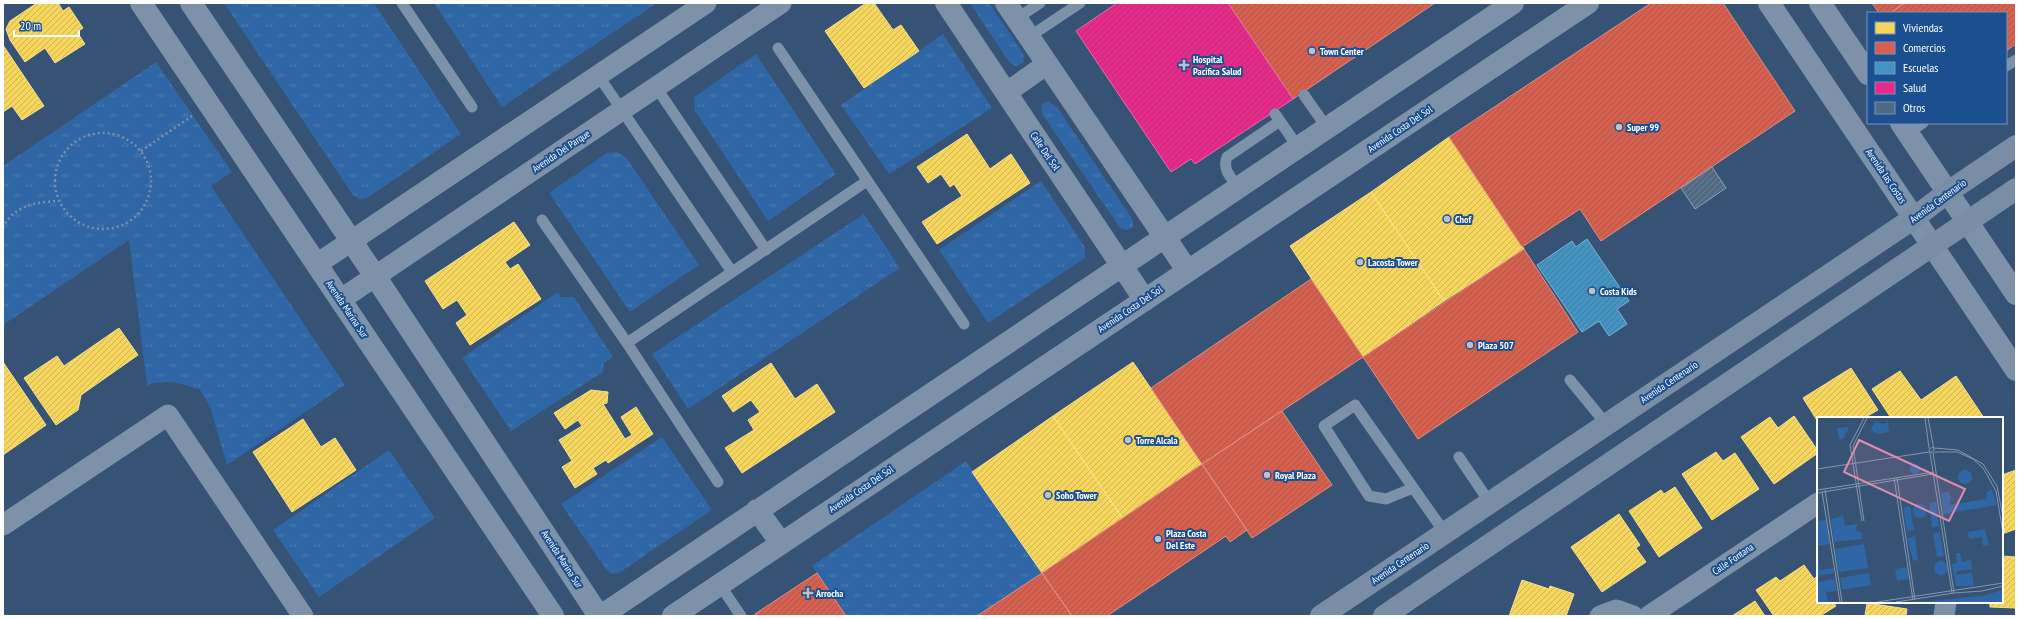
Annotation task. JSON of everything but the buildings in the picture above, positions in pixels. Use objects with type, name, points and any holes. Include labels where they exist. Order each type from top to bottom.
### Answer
[{"type":"main road","name":"Avenida Centenario","points":[[1321,616],[1914,218],[1948,192],[2016,146]]},
{"type":"main road","points":[[1384,616],[2016,189]]},
{"type":"main road","points":[[1490,503],[1509,532]]},
{"type":"street","name":"Avenida Marina Sur","points":[[141,3],[553,616]]},
{"type":"street","name":"Avenida Marina Sur","points":[[191,3],[375,276],[600,616]]},
{"type":"street","points":[[317,264],[706,3]]},
{"type":"street","name":"Avenida Del Parque","points":[[340,300],[781,3]]},
{"type":"street","name":"Calle Del Sol","points":[[946,3],[1144,299]]},
{"type":"street","points":[[600,616],[1513,3]]},
{"type":"street","name":"Avenida Costa Del Sol","points":[[673,616],[1187,270],[1588,3]]},
{"type":"street","name":"Avenida las Costas","points":[[1769,3],[2016,370]]},
{"type":"street","points":[[1820,3],[1867,73]]},
{"type":"street","points":[[1011,11],[1187,270]]},
{"type":"street","points":[[1006,93],[1047,64]]},
{"type":"street","points":[[1910,126],[1948,192],[2016,294]]},
{"type":"street","points":[[3,525],[168,415],[303,616]]},
{"type":"street","name":"Calle Fontana","points":[[1649,616],[1817,504]]},
{"type":"street","points":[[758,510],[781,543]]},
{"type":"street","points":[[1944,616],[1946,603]]},
{"type":"street","points":[[1600,616],[1616,610],[1632,616]]},
{"type":"lane","points":[[402,3],[472,107]]},
{"type":"lane","points":[[1011,11],[1040,3]]},
{"type":"lane","points":[[1029,37],[1080,3]]},
{"type":"lane","points":[[778,48],[964,324]]},
{"type":"lane","points":[[2007,65],[2016,60]]},
{"type":"lane","points":[[598,75],[732,272]]},
{"type":"lane","points":[[656,87],[766,250]]},
{"type":"lane","points":[[1304,95],[1327,128]]},
{"type":"lane","points":[[1238,187],[1225,169],[1227,157],[1278,117],[1298,147]]},
{"type":"lane","points":[[627,343],[867,181]]},
{"type":"lane","points":[[542,220],[627,343],[718,482]]},
{"type":"lane","points":[[1570,380],[1607,424]]},
{"type":"lane","points":[[1413,488],[1386,499],[1369,496],[1324,426],[1355,405],[1445,533]]},
{"type":"lane","points":[[1459,456],[1490,503]]},
{"type":"lane","points":[[720,585],[741,616]]},
{"type":"path","points":[[141,151],[209,104]]},
{"type":"path","points":[[96,133],[109,133],[121,136],[132,142],[141,151],[147,161],[151,184],[144,205],[137,215],[128,222],[106,229],[83,225],[74,219],[59,201],[56,189],[57,170],[64,152],[73,143],[96,133]]},
{"type":"path","points":[[3,228],[12,215],[21,208],[32,204],[59,201]]},
{"type":"green space","points":[[224,3],[374,3],[461,134],[367,198],[359,199],[353,195]]},
{"type":"green space","points":[[434,3],[657,3],[502,107]]},
{"type":"green space","points":[[970,3],[989,3],[1023,53],[1024,62],[1017,67],[1009,62]]},
{"type":"green space","points":[[943,34],[992,108],[889,174],[841,105]]},
{"type":"green space","points":[[756,54],[836,174],[768,221],[695,111],[694,97]]},
{"type":"green space","points":[[156,62],[232,172],[211,186],[345,385],[227,465],[210,407],[200,390],[186,385],[168,382],[147,385],[129,240],[3,325],[3,166]]},
{"type":"green space","points":[[1048,101],[1057,107],[1133,220],[1133,227],[1127,230],[1120,228],[1043,115],[1041,105]]},
{"type":"green space","points":[[617,152],[626,157],[699,265],[630,312],[549,193],[607,153]]},
{"type":"green space","points":[[1041,181],[1085,247],[1085,258],[988,323],[939,250]]},
{"type":"green space","points":[[864,214],[900,268],[688,409],[652,354]]},
{"type":"green space","points":[[558,292],[561,297],[574,297],[613,357],[604,363],[603,372],[511,431],[462,358]]},
{"type":"green space","points":[[662,437],[712,510],[619,573],[611,574],[605,568],[561,504]]},
{"type":"green space","points":[[389,450],[435,518],[319,597],[273,530]]},
{"type":"green space","points":[[966,461],[1042,573],[977,616],[846,616],[812,566]]},
{"type":"place","name":"Town Center","points":[[1312,51]]},
{"type":"place","name":"Hospital Pacifica Salud","points":[[1184,65]]},
{"type":"place","name":"Super 99","points":[[1619,127]]},
{"type":"place","name":"Chof","points":[[1447,219]]},
{"type":"place","name":"Lacosta Tower","points":[[1360,262]]},
{"type":"place","name":"Costa Kids","points":[[1592,291]]},
{"type":"place","name":"Plaza 507","points":[[1470,345]]},
{"type":"place","name":"Torre Alcala","points":[[1128,440]]},
{"type":"place","name":"Royal Plaza","points":[[1267,475]]},
{"type":"place","name":"Soho Tower","points":[[1048,495]]},
{"type":"place","name":"Plaza Costa Del Este","points":[[1158,539]]},
{"type":"place","name":"Arrocha","points":[[808,593]]}]
